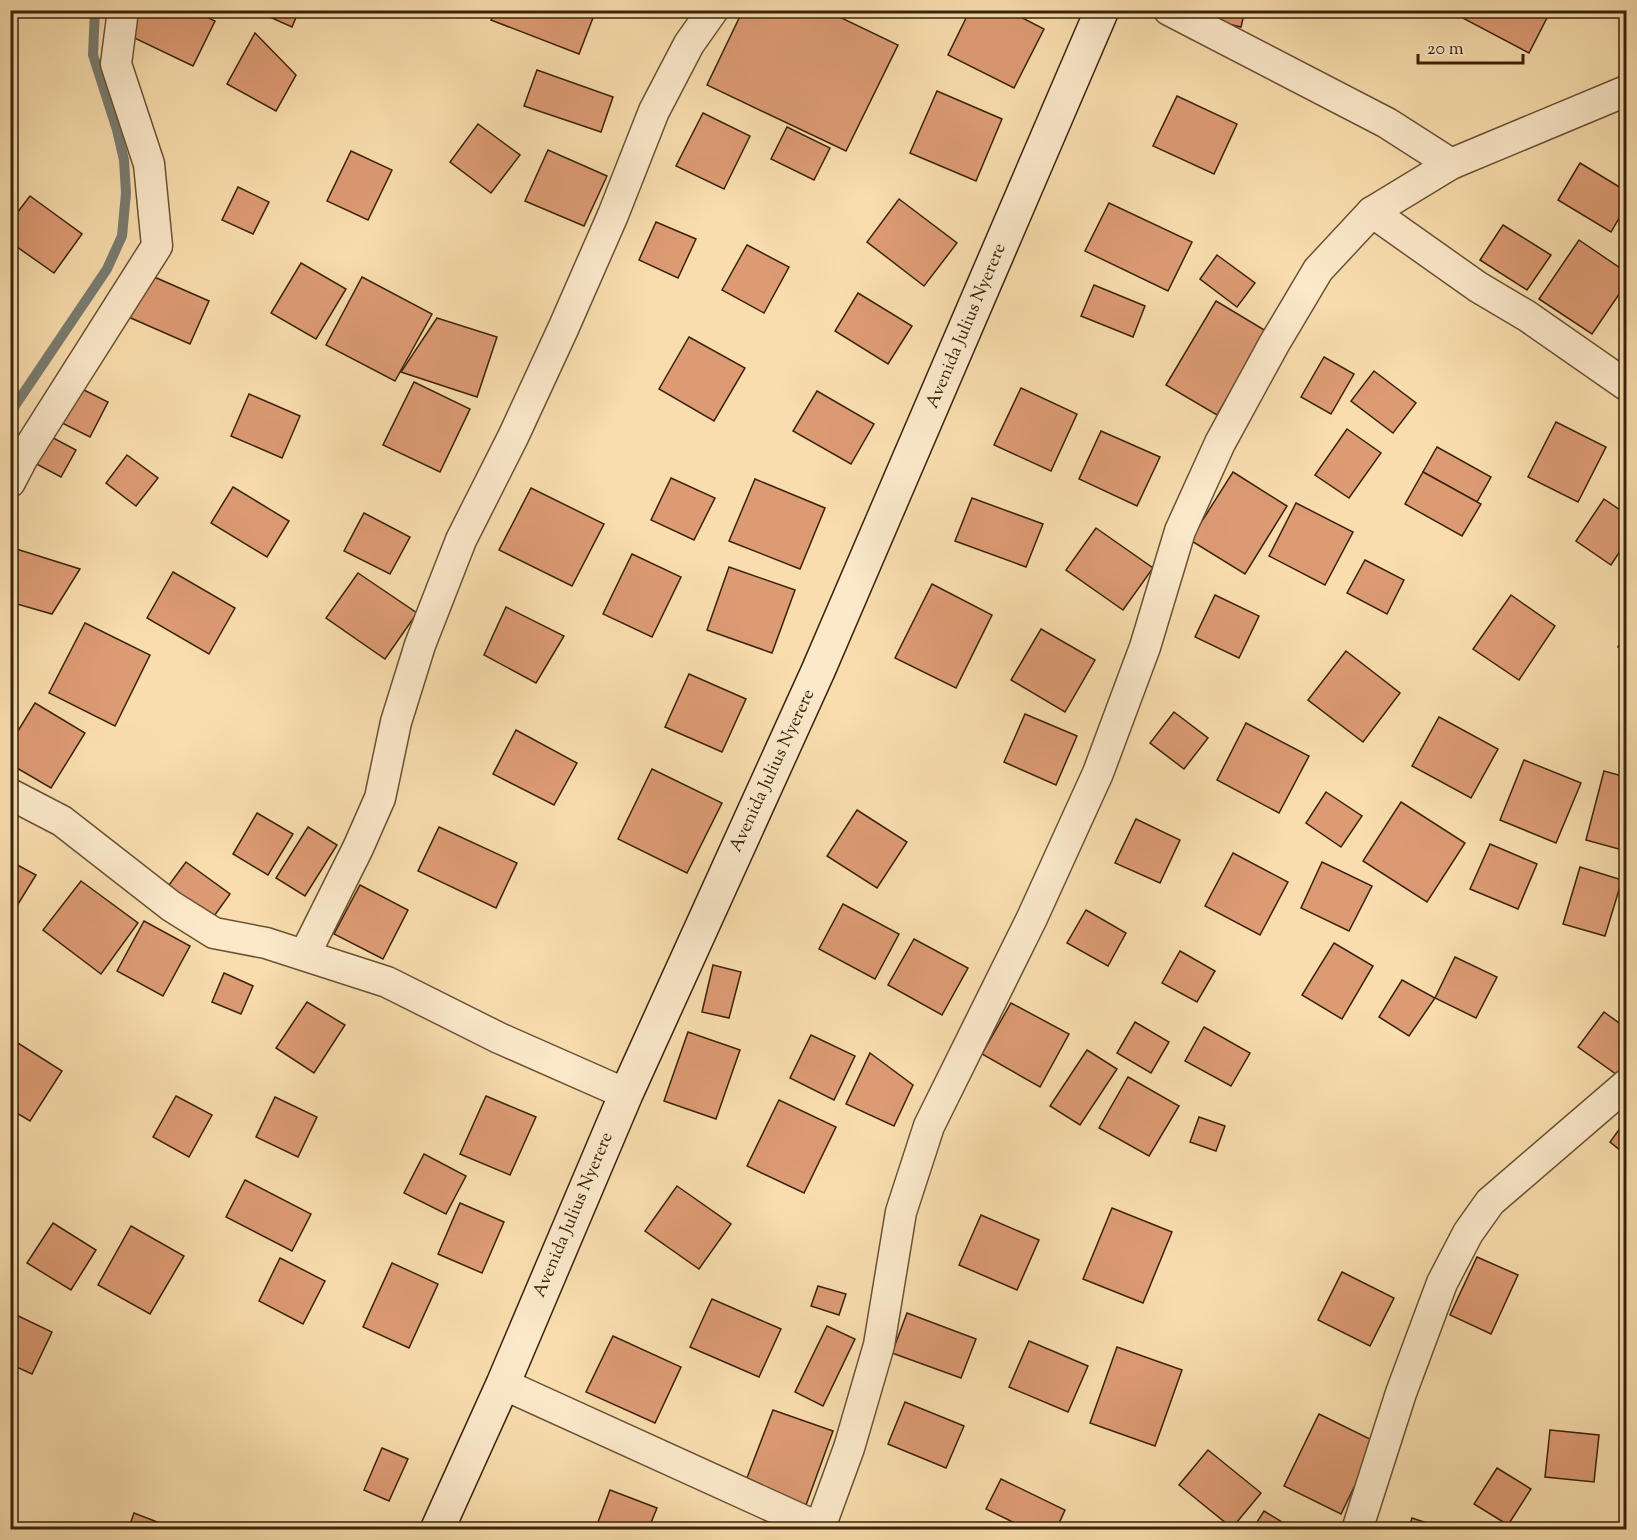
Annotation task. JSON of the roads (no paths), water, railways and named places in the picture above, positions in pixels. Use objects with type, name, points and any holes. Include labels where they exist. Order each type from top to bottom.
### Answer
[{"type":"street","points":[[10,482],[22,459],[157,246],[149,164],[116,64],[123,10]]},
{"type":"street","points":[[305,954],[354,858],[380,798],[396,722],[420,645],[461,540],[513,437],[563,329],[613,215],[654,111],[689,44],[713,10]]},
{"type":"street","name":"Avenida Julius Nyerere","points":[[437,1530],[503,1384],[626,1094],[818,671],[1102,10]]},
{"type":"street","points":[[1169,10],[1387,123],[1451,164]]},
{"type":"street","points":[[503,1384],[821,1529],[849,1448],[879,1345],[901,1212],[929,1126],[1032,918],[1098,773],[1145,647],[1180,531],[1220,443],[1318,270],[1372,212],[1451,164],[1626,91]]},
{"type":"street","points":[[1372,212],[1478,287],[1527,316],[1626,385]]},
{"type":"street","points":[[10,794],[62,821],[171,906],[214,933],[266,943],[305,954],[387,982],[499,1038],[626,1094]]},
{"type":"street","points":[[1357,1530],[1401,1393],[1442,1283],[1468,1233],[1490,1202],[1626,1085]]},
{"type":"waterway","points":[[10,413],[107,269],[122,236],[126,193],[124,160],[93,55],[95,10]]}]
